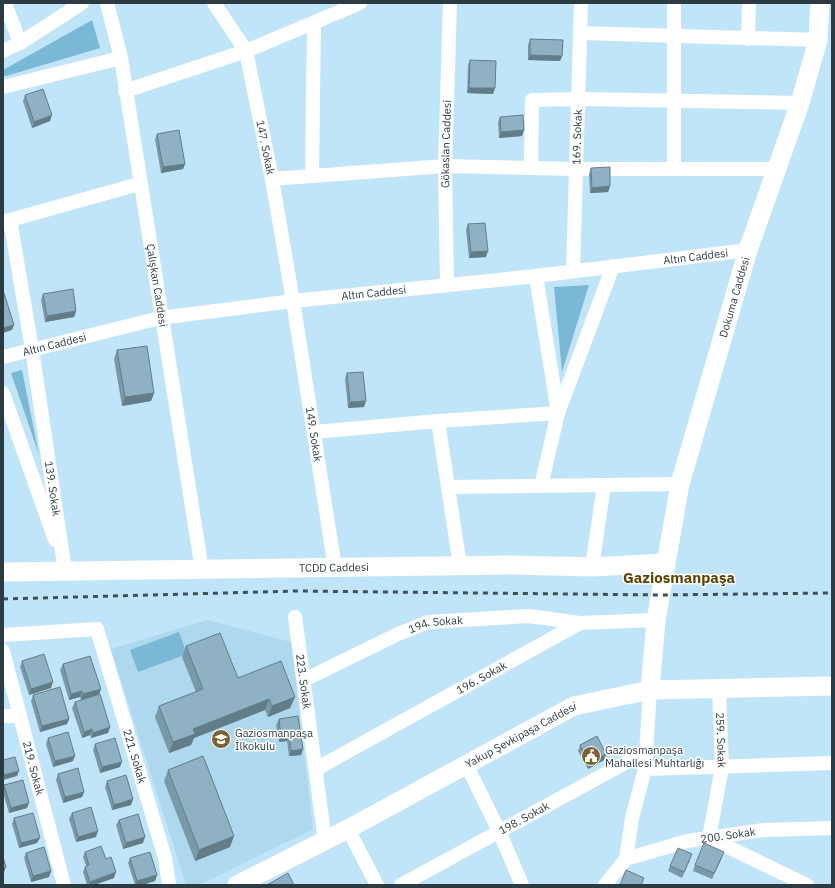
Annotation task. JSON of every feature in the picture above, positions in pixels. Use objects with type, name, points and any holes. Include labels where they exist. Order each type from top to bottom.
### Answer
[{"type":"main road","name":"Dokuma Caddesi","points":[[650,690],[656,620],[680,484],[748,250],[778,169],[800,103],[818,40],[820,3]]},
{"type":"main road","name":"TCDD Caddesi","points":[[3,572],[460,566],[592,567],[665,563]]},
{"type":"main road","name":"Yakup Şevkipaşa Caddesi","points":[[237,885],[348,829],[574,706],[650,690],[832,686]]},
{"type":"street","points":[[5,3],[20,43]]},
{"type":"street","points":[[3,51],[20,43],[82,3]]},
{"type":"street","name":"Çalışkan Caddesi","points":[[107,3],[121,58],[160,318],[202,570]]},
{"type":"street","name":"147. Sokak","points":[[214,3],[246,51],[272,179],[293,301]]},
{"type":"street","points":[[125,91],[246,51],[360,3]]},
{"type":"street","name":"Gökaslan Caddesi","points":[[447,285],[445,166],[450,3]]},
{"type":"street","name":"169. Sokak","points":[[573,271],[581,3]]},
{"type":"street","points":[[674,3],[674,169]]},
{"type":"street","points":[[748,3],[748,39]]},
{"type":"street","points":[[312,176],[314,23]]},
{"type":"street","points":[[580,34],[818,40]]},
{"type":"street","points":[[3,86],[121,58]]},
{"type":"street","points":[[530,168],[532,100],[673,100],[800,103]]},
{"type":"street","points":[[272,179],[445,166],[576,169],[778,169]]},
{"type":"street","points":[[7,221],[139,184]]},
{"type":"street","name":"139. Sokak","points":[[7,221],[32,349],[65,571]]},
{"type":"street","name":"Altın Caddesi","points":[[3,357],[160,318],[293,301],[536,276],[748,250]]},
{"type":"street","points":[[541,486],[558,413],[613,266]]},
{"type":"street","points":[[536,276],[558,413]]},
{"type":"street","name":"149. Sokak","points":[[293,301],[335,568]]},
{"type":"street","name":"139. Sokak","points":[[3,393],[65,571]]},
{"type":"street","points":[[314,432],[438,421],[558,413]]},
{"type":"street","points":[[438,421],[460,566]]},
{"type":"street","points":[[448,487],[680,484]]},
{"type":"street","points":[[592,567],[604,485]]},
{"type":"street","name":"194. Sokak","points":[[304,680],[398,634],[428,622],[529,616],[580,623]]},
{"type":"street","name":"223. Sokak","points":[[296,617],[325,841]]},
{"type":"street","name":"196. Sokak","points":[[316,769],[580,623],[656,620]]},
{"type":"street","name":"221. Sokak","points":[[3,635],[97,629],[165,858],[169,885]]},
{"type":"street","name":"219. Sokak","points":[[3,651],[64,885]]},
{"type":"street","name":"259. Sokak","points":[[709,838],[722,767],[719,688]]},
{"type":"street","points":[[605,885],[626,859],[632,818],[645,769],[650,690]]},
{"type":"street","points":[[3,716],[20,716]]},
{"type":"street","name":"198. Sokak","points":[[401,885],[647,751]]},
{"type":"street","points":[[645,769],[832,763]]},
{"type":"street","points":[[466,764],[499,832],[522,885]]},
{"type":"street","name":"200. Sokak","points":[[626,859],[687,841],[764,830],[832,828]]},
{"type":"street","points":[[348,829],[377,885]]},
{"type":"street","points":[[709,838],[806,885]]},
{"type":"shaded area","points":[[92,20],[100,48],[6,76],[3,75],[3,70]]},
{"type":"shaded area","points":[[589,285],[562,372],[554,287]]},
{"type":"shaded area","points":[[22,370],[39,455],[11,373]]},
{"type":"shaded area","name":"Gaziosmanpaşa İlkokulu","points":[[207,620],[291,642],[313,829],[199,885],[186,885],[111,649]]},
{"type":"shaded area","points":[[179,632],[187,654],[138,672],[130,650]]},
{"type":"building","points":[[530,39],[563,40],[562,56],[530,55]]},
{"type":"building","points":[[470,60],[496,61],[495,88],[469,88]]},
{"type":"building","points":[[43,89],[52,115],[34,122],[25,95]]},
{"type":"building","points":[[523,115],[524,130],[501,132],[500,117]]},
{"type":"building","points":[[179,130],[185,164],[163,167],[157,134]]},
{"type":"building","points":[[610,167],[610,186],[592,188],[591,168]]},
{"type":"building","points":[[485,223],[488,251],[471,252],[468,224]]},
{"type":"building","points":[[73,289],[76,311],[47,316],[43,294]]},
{"type":"building","points":[[3,293],[14,325],[3,328]]},
{"type":"building","points":[[147,346],[154,393],[125,397],[117,350]]},
{"type":"building","points":[[363,372],[366,401],[350,402],[347,373]]},
{"type":"building","points":[[220,633],[238,678],[281,661],[295,697],[272,706],[269,699],[193,729],[195,734],[173,742],[159,706],[203,689],[186,646]]},
{"type":"building","points":[[44,654],[53,682],[31,689],[22,661]]},
{"type":"building","points":[[90,656],[101,689],[83,694],[82,691],[71,694],[63,664]]},
{"type":"building","points":[[60,687],[69,719],[42,726],[33,695]]},
{"type":"building","points":[[100,694],[110,727],[93,733],[92,729],[84,732],[75,702]]},
{"type":"building","points":[[298,716],[303,749],[291,751],[289,735],[281,737],[279,719]]},
{"type":"building","points":[[68,732],[75,756],[55,761],[48,738]]},
{"type":"building","points":[[597,736],[606,754],[590,763],[580,745]]},
{"type":"building","points":[[115,738],[122,762],[102,767],[95,744]]},
{"type":"building","points":[[203,756],[234,836],[199,850],[168,770]]},
{"type":"building","points":[[15,757],[19,771],[3,775],[3,760]]},
{"type":"building","points":[[78,768],[84,792],[65,797],[58,774]]},
{"type":"building","points":[[126,775],[133,799],[114,805],[107,781]]},
{"type":"building","points":[[23,780],[29,803],[11,808],[4,785]]},
{"type":"building","points":[[91,807],[98,831],[78,837],[72,813]]},
{"type":"building","points":[[33,813],[40,838],[21,843],[14,818]]},
{"type":"building","points":[[138,814],[145,837],[126,843],[119,820]]},
{"type":"building","points":[[704,843],[724,852],[714,873],[695,865]]},
{"type":"building","points":[[101,846],[106,859],[111,857],[116,872],[90,882],[85,867],[89,865],[85,852]]},
{"type":"building","points":[[44,847],[51,871],[33,876],[26,853]]},
{"type":"building","points":[[678,848],[692,854],[684,872],[670,866]]},
{"type":"building","points":[[150,852],[157,875],[137,881],[130,858]]},
{"type":"building","points":[[3,857],[6,867],[3,868]]},
{"type":"building","points":[[626,870],[644,878],[641,885],[620,885]]},
{"type":"building","points":[[288,873],[294,885],[267,885]]},
{"type":"railway","points":[[3,599],[297,591],[660,595],[832,593]]},
{"type":"place","name":"Gaziosmanpaşa İlkokulu","points":[[221,739]]},
{"type":"place","name":"Gaziosmanpaşa Mahallesi Muhtarlığı","points":[[591,756]]},
{"type":"district","name":"Gaziosmanpaşa","points":[[679,578]]}]
